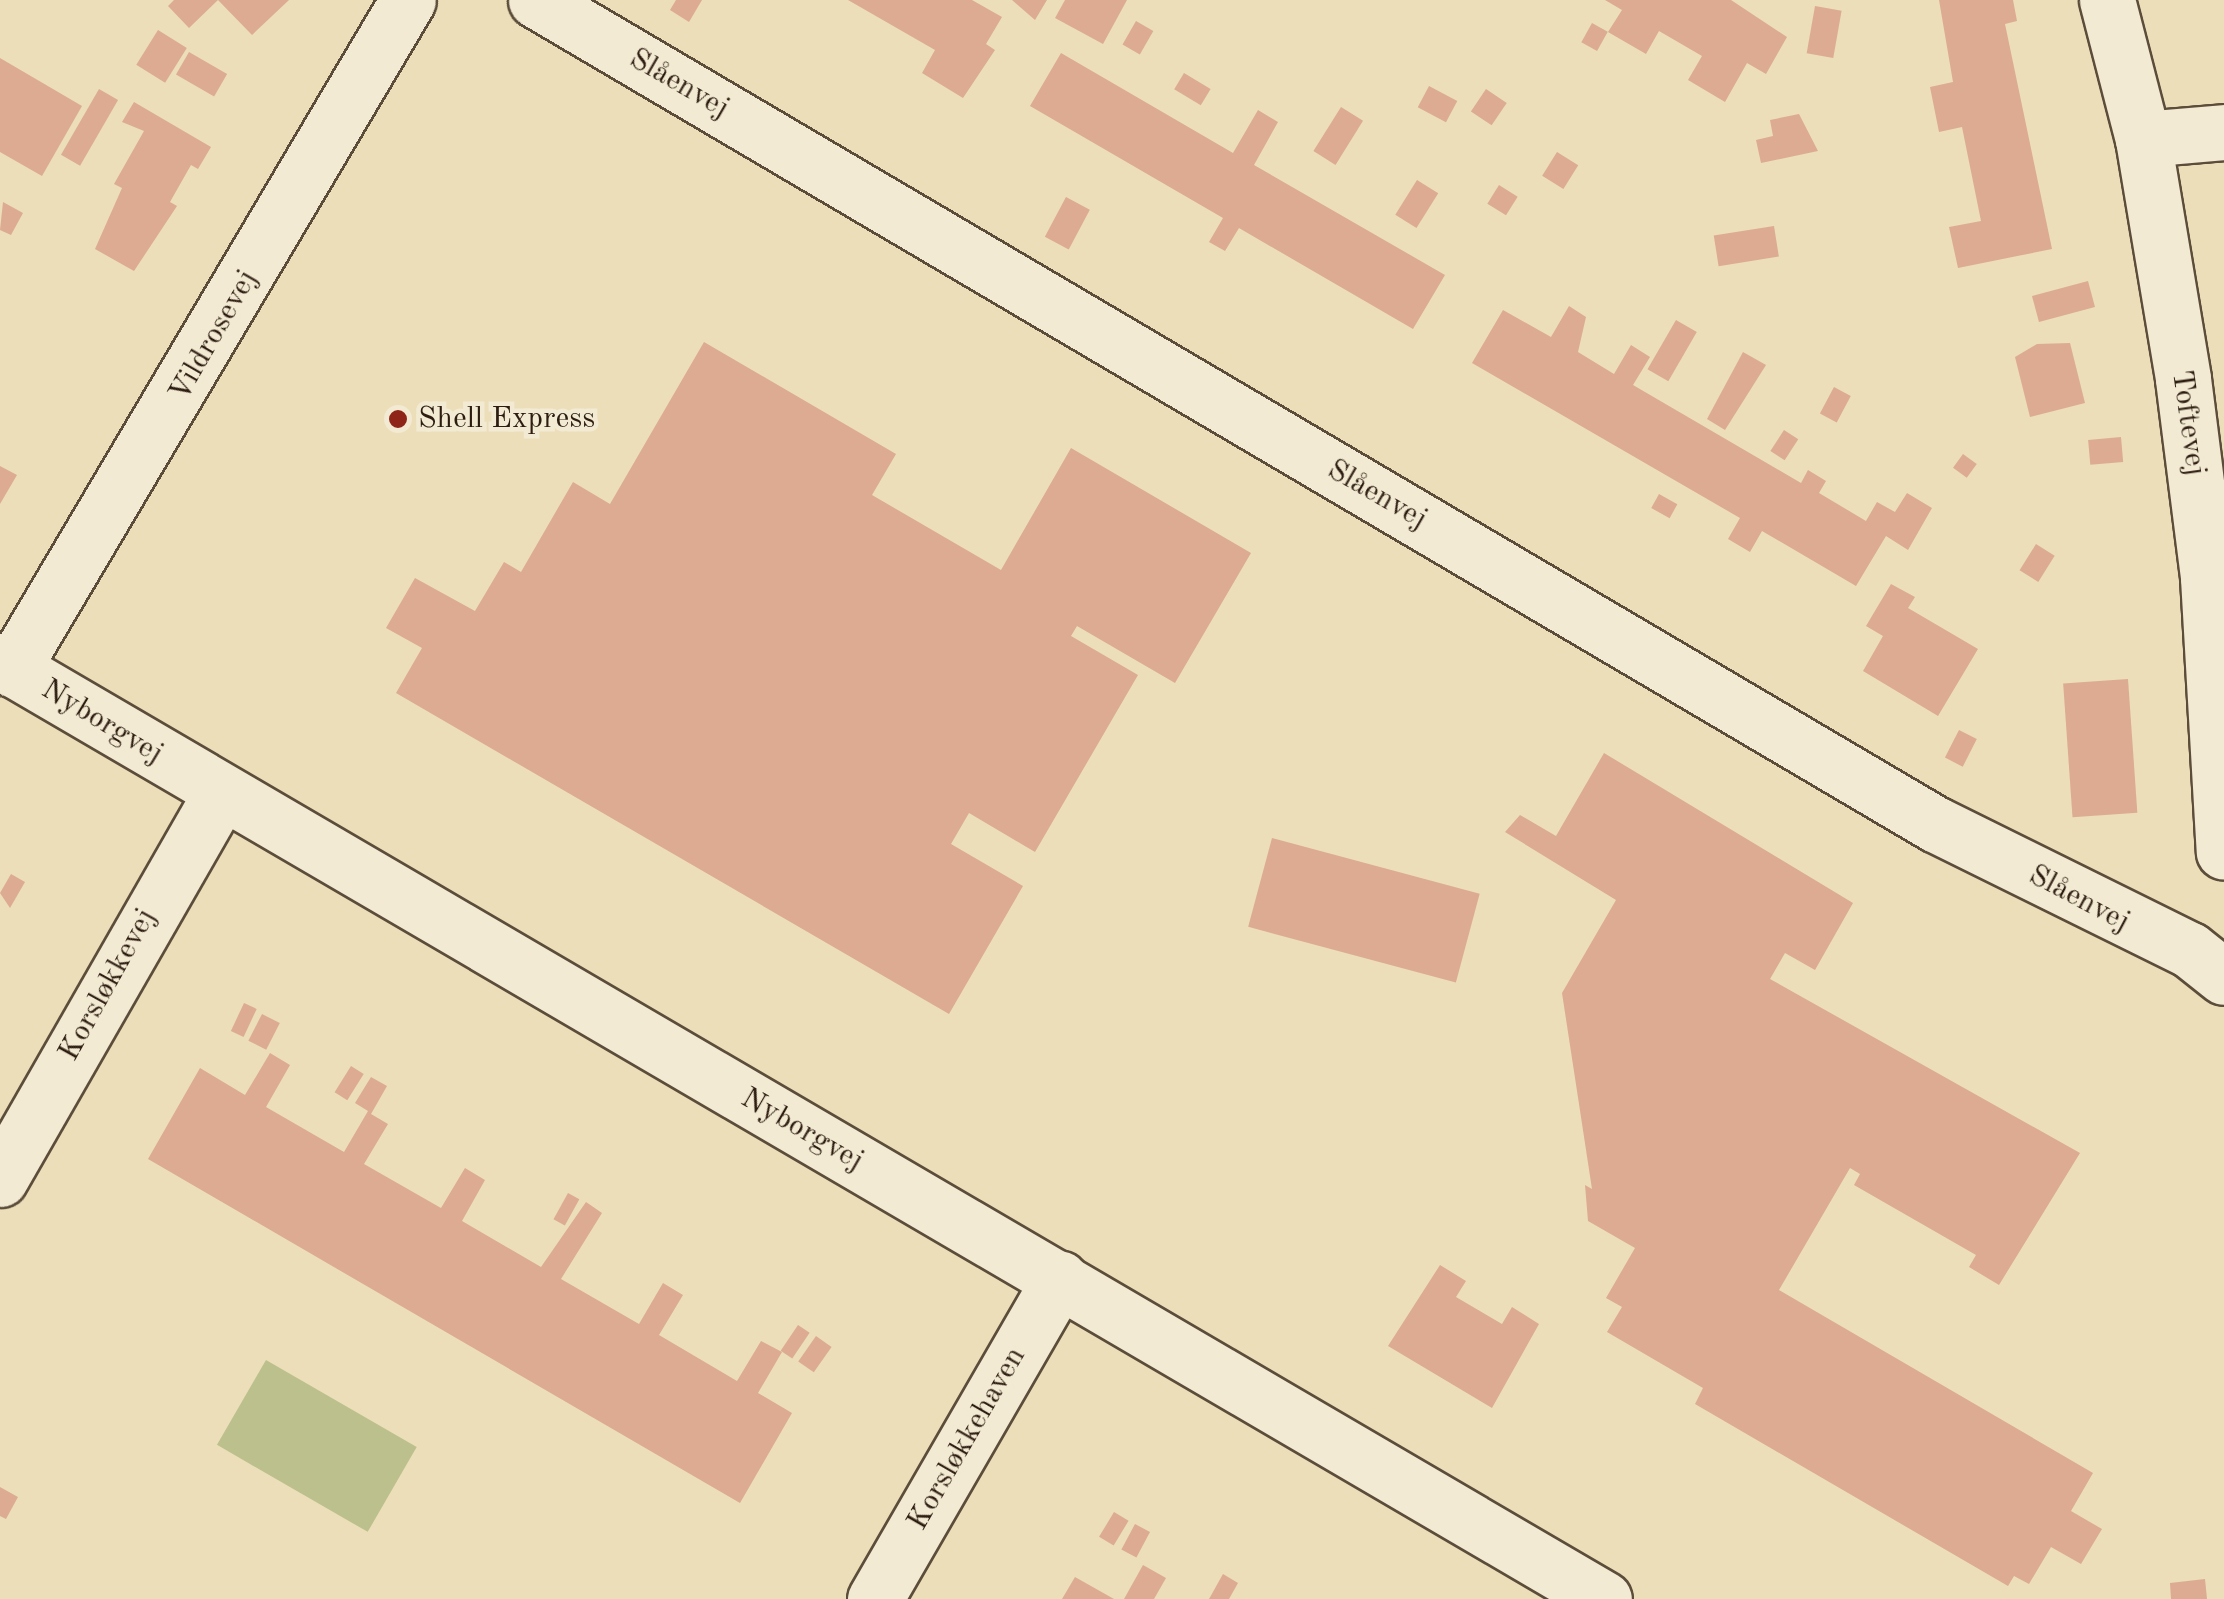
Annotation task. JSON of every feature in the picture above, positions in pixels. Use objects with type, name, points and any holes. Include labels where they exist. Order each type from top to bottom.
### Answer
[{"type":"street","name":"Vildrosevej","points":[[6,665],[408,0]]},
{"type":"street","name":"Slåenvej","points":[[536,0],[1935,824],[2190,950],[2224,976]]},
{"type":"street","name":"Toftevej","points":[[2107,0],[2143,139],[2208,578],[2224,852]]},
{"type":"street","points":[[2143,139],[2224,132]]},
{"type":"street","name":"Nyborgvej","points":[[6,665],[1604,1599]]},
{"type":"street","name":"Korsløkkevej","points":[[0,1179],[221,793]]},
{"type":"street","name":"Korsløkkehaven","points":[[874,1599],[1060,1280]]},
{"type":"green space","points":[[266,1360],[417,1447],[368,1532],[217,1445]]},
{"type":"building","points":[[174,0],[218,0],[189,28],[168,6]]},
{"type":"building","points":[[218,0],[289,0],[252,35]]},
{"type":"building","points":[[676,0],[702,0],[689,22],[670,10]]},
{"type":"building","points":[[848,0],[972,0],[1002,17],[986,44],[995,50],[963,98],[922,73],[935,50]]},
{"type":"building","points":[[1012,0],[1047,0],[1035,20]]},
{"type":"building","points":[[1065,0],[1127,0],[1103,44],[1055,18]]},
{"type":"building","points":[[1605,0],[1731,0],[1787,37],[1766,74],[1747,63],[1725,102],[1688,80],[1702,56],[1659,31],[1646,54],[1608,32],[1622,10]]},
{"type":"building","points":[[1939,0],[2013,0],[2017,21],[2005,24],[2052,249],[1958,268],[1949,227],[1981,221],[1962,127],[1939,132],[1930,87],[1953,82]]},
{"type":"building","points":[[1815,6],[1842,11],[1833,58],[1807,53]]},
{"type":"building","points":[[1136,21],[1153,31],[1140,54],[1122,44]]},
{"type":"building","points":[[1592,23],[1608,32],[1597,51],[1581,42]]},
{"type":"building","points":[[158,30],[187,48],[165,83],[136,65]]},
{"type":"building","points":[[189,52],[227,74],[214,97],[176,75]]},
{"type":"building","points":[[1061,53],[1233,153],[1258,110],[1278,122],[1254,165],[1445,275],[1413,329],[1239,228],[1225,251],[1209,242],[1223,218],[1030,106]]},
{"type":"building","points":[[0,58],[82,106],[42,176],[0,152]]},
{"type":"building","points":[[1184,73],[1211,89],[1201,105],[1174,89]]},
{"type":"building","points":[[1429,86],[1457,101],[1446,122],[1418,107]]},
{"type":"building","points":[[99,89],[118,100],[80,166],[61,155]]},
{"type":"building","points":[[1486,89],[1507,103],[1492,125],[1471,111]]},
{"type":"building","points":[[134,102],[211,147],[198,169],[191,165],[170,202],[177,206],[134,271],[95,249],[122,188],[114,184],[144,131],[122,122]]},
{"type":"building","points":[[1341,107],[1363,121],[1335,165],[1313,151]]},
{"type":"building","points":[[1799,114],[1818,151],[1761,163],[1756,140],[1773,136],[1770,120]]},
{"type":"building","points":[[1557,152],[1578,165],[1563,189],[1542,176]]},
{"type":"building","points":[[1417,180],[1438,193],[1416,228],[1395,215]]},
{"type":"building","points":[[1499,185],[1518,197],[1506,215],[1487,204]]},
{"type":"building","points":[[1066,197],[1090,210],[1069,249],[1045,237]]},
{"type":"building","points":[[3,202],[23,213],[11,235],[0,230]]},
{"type":"building","points":[[1774,226],[1779,257],[1719,266],[1714,236]]},
{"type":"building","points":[[2088,281],[2095,307],[2039,322],[2032,296]]},
{"type":"building","points":[[1569,306],[1586,317],[1578,352],[1614,374],[1631,345],[1650,357],[1633,385],[1801,483],[1808,470],[1826,481],[1819,493],[1866,521],[1877,502],[1895,512],[1907,493],[1932,508],[1908,550],[1886,536],[1856,586],[1762,531],[1750,552],[1728,539],[1740,518],[1472,363],[1503,310],[1551,337]]},
{"type":"building","points":[[1676,320],[1697,332],[1668,381],[1648,369]]},
{"type":"building","points":[[704,342],[896,454],[872,495],[1001,570],[1071,448],[1251,553],[1175,683],[1077,626],[1071,636],[1138,675],[1035,852],[969,813],[951,844],[1023,886],[949,1014],[396,693],[422,648],[386,628],[415,578],[475,611],[504,562],[521,572],[573,482],[610,504]]},
{"type":"building","points":[[2070,343],[2085,403],[2030,417],[2015,357],[2037,344]]},
{"type":"building","points":[[1743,352],[1766,365],[1725,430],[1707,419]]},
{"type":"building","points":[[1834,387],[1851,396],[1837,422],[1820,413]]},
{"type":"building","points":[[1784,430],[1798,439],[1785,460],[1770,451]]},
{"type":"building","points":[[2121,437],[2123,462],[2090,465],[2088,440]]},
{"type":"building","points":[[1963,454],[1977,464],[1967,478],[1953,468]]},
{"type":"building","points":[[0,466],[17,475],[0,504]]},
{"type":"building","points":[[1659,494],[1677,504],[1670,518],[1651,508]]},
{"type":"building","points":[[2036,544],[2055,556],[2038,582],[2020,570]]},
{"type":"building","points":[[1891,584],[1915,597],[1908,608],[1978,649],[1938,716],[1863,671],[1883,636],[1866,626]]},
{"type":"building","points":[[2128,679],[2137,813],[2073,817],[2063,684]]},
{"type":"building","points":[[1959,730],[1977,739],[1963,767],[1945,758]]},
{"type":"building","points":[[1604,753],[1853,903],[1815,970],[1785,953],[1770,979],[2080,1153],[1999,1285],[1969,1267],[1976,1255],[1854,1185],[1860,1174],[1850,1168],[1779,1290],[2093,1473],[2071,1511],[2102,1529],[2081,1564],[2051,1547],[2029,1584],[2014,1576],[2008,1586],[1695,1404],[1703,1388],[1607,1332],[1622,1307],[1606,1298],[1635,1248],[1588,1221],[1585,1185],[1592,1189],[1562,993],[1616,900],[1505,832],[1520,815],[1556,836]]},
{"type":"building","points":[[1272,838],[1480,894],[1456,983],[1248,927]]},
{"type":"building","points":[[11,874],[25,882],[10,908],[0,893]]},
{"type":"building","points":[[244,1003],[257,1009],[244,1037],[231,1031]]},
{"type":"building","points":[[262,1014],[280,1023],[266,1050],[248,1041]]},
{"type":"building","points":[[270,1053],[290,1065],[266,1107],[344,1152],[368,1111],[355,1103],[371,1077],[387,1086],[371,1114],[388,1124],[364,1164],[441,1208],[465,1168],[485,1180],[462,1221],[541,1267],[586,1202],[602,1213],[561,1279],[639,1324],[663,1283],[683,1295],[659,1335],[737,1381],[761,1341],[782,1352],[758,1393],[792,1413],[740,1503],[148,1159],[200,1068],[245,1095]]},
{"type":"building","points":[[351,1066],[364,1074],[347,1100],[335,1092]]},
{"type":"building","points":[[568,1193],[579,1199],[565,1226],[553,1219]]},
{"type":"building","points":[[1440,1265],[1466,1281],[1456,1297],[1502,1324],[1512,1307],[1539,1324],[1492,1408],[1388,1346]]},
{"type":"building","points":[[798,1325],[810,1333],[792,1359],[781,1351]]},
{"type":"building","points":[[816,1336],[832,1347],[814,1372],[798,1361]]},
{"type":"building","points":[[0,1487],[18,1497],[6,1519],[0,1516]]},
{"type":"building","points":[[1114,1512],[1129,1521],[1114,1546],[1099,1537]]},
{"type":"building","points":[[1135,1524],[1150,1532],[1136,1558],[1121,1550]]},
{"type":"building","points":[[1143,1565],[1166,1578],[1154,1599],[1124,1599]]},
{"type":"building","points":[[1223,1574],[1238,1583],[1229,1599],[1209,1599]]},
{"type":"building","points":[[1075,1577],[1114,1599],[1062,1599]]},
{"type":"building","points":[[2205,1579],[2207,1599],[2171,1599],[2170,1583]]},
{"type":"place","name":"Shell Express","points":[[398,419]]}]
